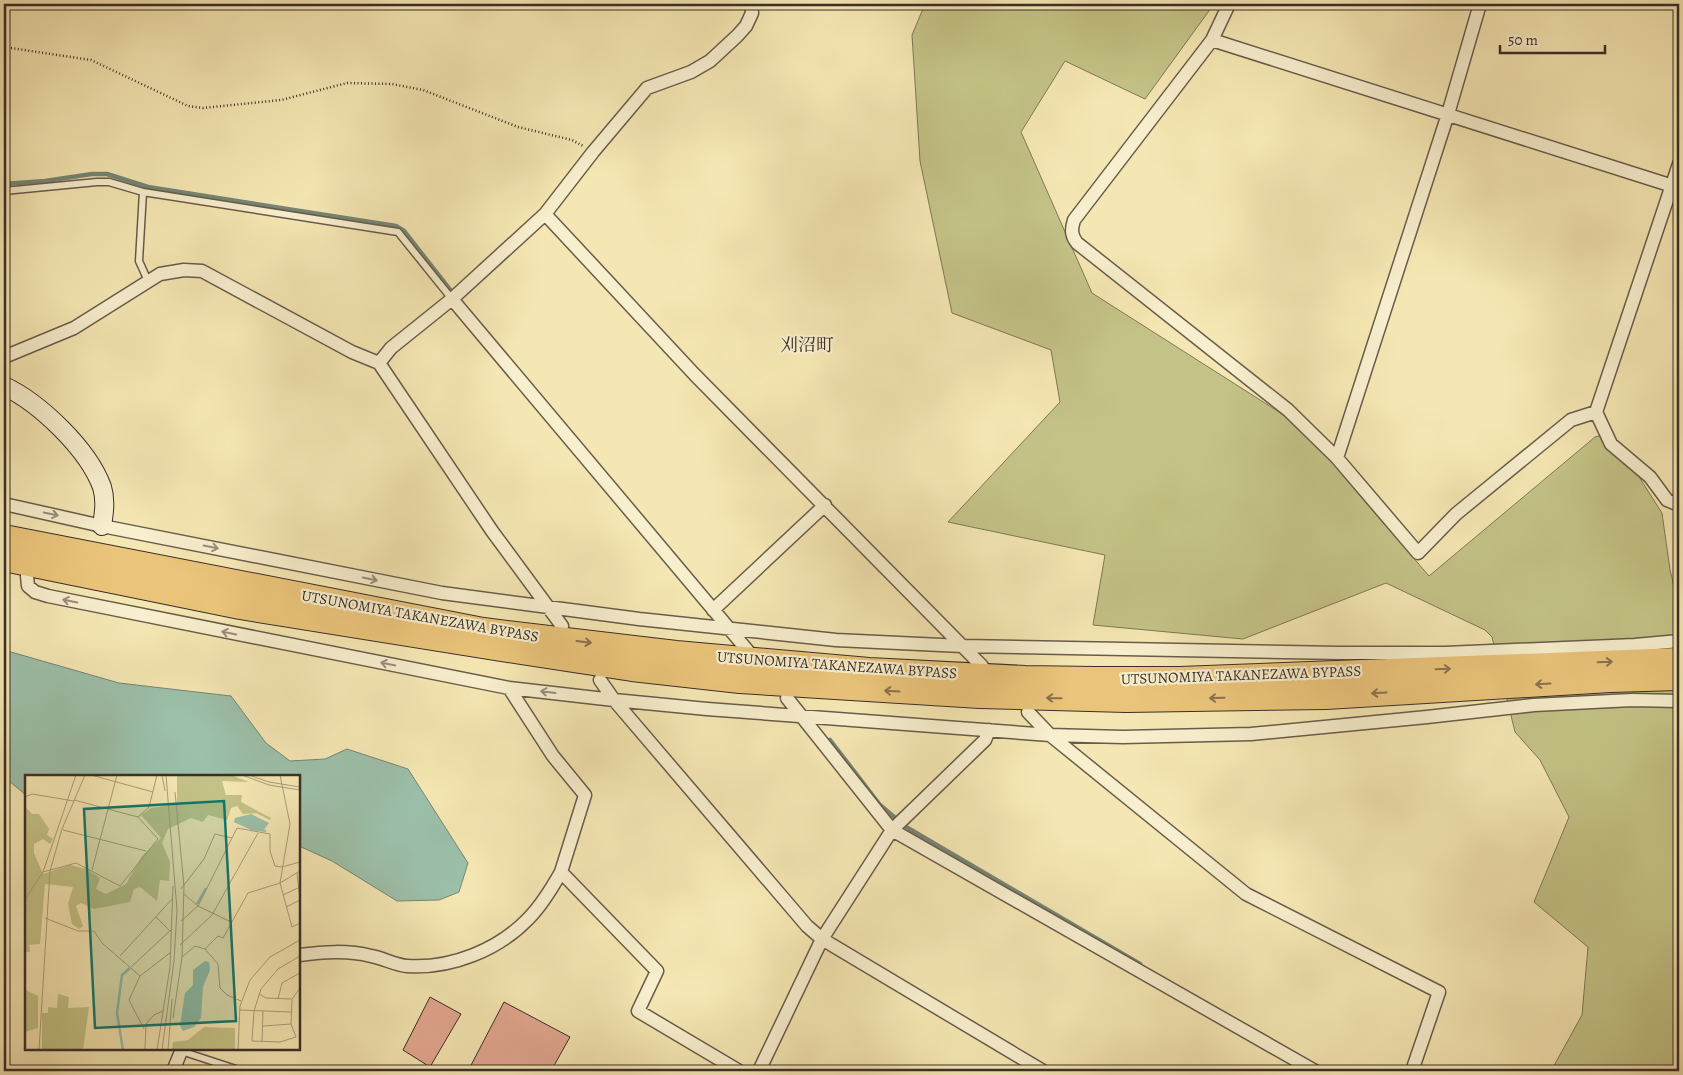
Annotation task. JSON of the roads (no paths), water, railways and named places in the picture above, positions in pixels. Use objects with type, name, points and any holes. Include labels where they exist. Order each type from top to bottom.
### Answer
[{"type":"highway","points":[[4,522],[95,542],[312,597]]},
{"type":"highway","name":"UTSUNOMIYA TAKANEZAWA BYPASS","points":[[4,538],[482,630],[676,653],[870,670],[1025,678],[1214,678],[1679,660]]},
{"type":"highway","name":"UTSUNOMIYA TAKANEZAWA BYPASS","points":[[4,559],[198,599],[502,649],[642,670],[740,682],[980,696],[1126,700],[1326,696],[1610,680],[1679,678]]},
{"type":"highway","points":[[15,575],[198,599]]},
{"type":"street","points":[[379,363],[391,348],[452,299],[545,214],[593,152],[647,88],[710,61],[737,36],[746,26],[752,14],[751,4]]},
{"type":"street","points":[[1229,4],[1212,40],[1078,213],[1071,227],[1072,236],[1077,243],[1288,410],[1337,458],[1418,553],[1456,514],[1571,420],[1596,412]]},
{"type":"street","points":[[1337,458],[1448,114],[1480,4]]},
{"type":"street","points":[[1212,40],[1676,187]]},
{"type":"street","points":[[1679,164],[1676,187],[1596,412],[1611,444],[1650,477],[1667,500],[1679,506]]},
{"type":"street","points":[[545,214],[695,375],[982,666]]},
{"type":"street","points":[[4,356],[74,328],[160,274],[184,270],[202,272],[352,352],[379,363],[492,532],[562,626]]},
{"type":"street","points":[[452,299],[748,651]]},
{"type":"street","points":[[4,386],[34,405],[64,432],[80,450],[102,488],[105,508],[102,526]]},
{"type":"street","points":[[4,504],[102,526],[442,593],[730,630],[836,640],[962,646],[1340,653],[1445,653],[1636,645],[1679,641]]},
{"type":"street","points":[[713,610],[825,505]]},
{"type":"street","points":[[15,575],[35,592],[48,596],[509,688],[614,700],[1050,735],[1123,737],[1251,734],[1534,705],[1632,700],[1679,701]]},
{"type":"street","points":[[600,680],[614,700],[807,926],[822,939],[1043,1071]]},
{"type":"street","points":[[300,955],[329,951],[369,955],[406,966],[441,965],[474,954],[501,941],[528,919],[561,872],[585,795],[553,756],[509,688]]},
{"type":"street","points":[[787,698],[892,830],[1315,1071]]},
{"type":"street","points":[[1028,712],[1050,735],[1246,894],[1439,992],[1412,1071]]},
{"type":"street","points":[[759,1071],[822,939],[892,830],[985,740],[989,730]]},
{"type":"street","points":[[561,872],[657,971],[638,1011],[739,1071]]},
{"type":"street","points":[[173,1071],[181,1050]]},
{"type":"lane","points":[[4,191],[110,182],[143,192],[398,232],[452,299]]},
{"type":"lane","points":[[143,192],[139,261],[148,281]]},
{"type":"lane","points":[[181,1050],[242,1071]]},
{"type":"waterway","points":[[4,184],[107,174],[148,187],[396,226],[404,231],[451,291]]},
{"type":"waterway","points":[[830,740],[880,805],[906,827],[1140,964]]},
{"type":"district","name":"刈沼町","points":[[807,345]]}]
